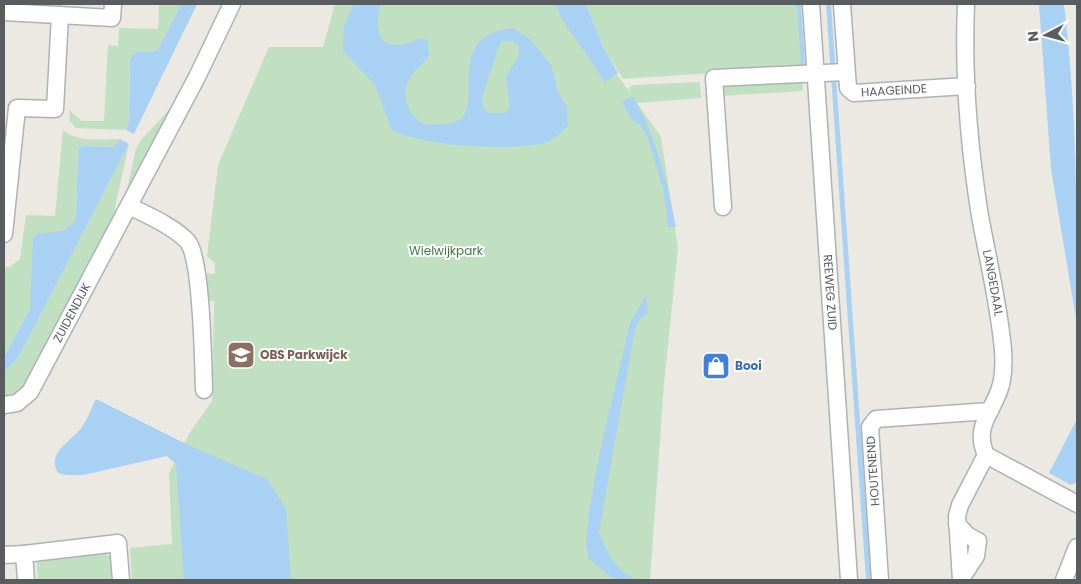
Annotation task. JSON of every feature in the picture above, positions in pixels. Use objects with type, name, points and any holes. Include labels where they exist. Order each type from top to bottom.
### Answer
[{"type":"street","name":"ZUIDENDIJK","points":[[4,405],[17,403],[30,392],[197,77],[232,4]]},
{"type":"street","name":"REEWEG ZUID","points":[[811,4],[832,73],[849,580]]},
{"type":"street","name":"HAAGEINDE","points":[[842,4],[832,73],[854,93],[967,86]]},
{"type":"street","name":"LANGEDAAL","points":[[966,4],[967,86],[980,214],[1002,338],[1004,362],[1000,390],[980,436],[986,455]]},
{"type":"street","points":[[4,12],[60,15],[112,11]]},
{"type":"street","points":[[4,234],[10,108],[55,109],[60,15]]},
{"type":"street","points":[[723,207],[714,78],[832,73]]},
{"type":"street","points":[[129,206],[163,223],[188,242],[197,262],[204,390]]},
{"type":"street","name":"HOUTENEND","points":[[880,580],[870,427],[872,421],[876,419],[990,411]]},
{"type":"street","points":[[961,579],[958,524],[960,506],[986,455],[1077,504]]},
{"type":"street","points":[[4,555],[118,543],[121,580]]},
{"type":"street","points":[[1064,580],[1077,547]]},
{"type":"street","points":[[24,554],[26,580]]},
{"type":"green space","points":[[159,4],[180,4],[157,51],[137,52],[130,58],[129,122],[126,130],[76,128],[70,121],[69,110],[82,121],[104,121],[108,45],[118,46],[119,28],[158,29]]},
{"type":"green space","name":"Wielwijkpark","points":[[335,4],[584,4],[592,39],[633,97],[628,88],[633,85],[700,82],[701,98],[637,103],[661,137],[678,248],[664,384],[650,580],[132,580],[130,548],[172,544],[169,473],[189,434],[212,401],[214,301],[205,301],[202,273],[215,274],[215,263],[207,256],[218,165],[269,47],[323,47]]},
{"type":"green space","points":[[586,4],[797,4],[803,67],[623,79],[604,49]]},
{"type":"green space","points":[[802,77],[803,91],[719,96],[718,81]]},
{"type":"green space","points":[[186,92],[122,212],[136,149],[141,140]]},
{"type":"green space","points":[[63,130],[83,139],[120,139],[114,147],[83,146],[78,150],[76,219],[70,228],[59,232],[35,234],[30,309],[4,357],[4,267],[10,267],[20,259],[26,215],[55,216]]},
{"type":"green space","points":[[129,144],[116,202],[113,231],[22,393],[4,399],[4,371],[18,358]]},
{"type":"green space","points":[[94,551],[110,557],[114,564],[116,580],[38,580],[36,558]]},
{"type":"water","points":[[180,4],[197,4],[134,134],[126,130],[129,122],[130,58],[137,52],[157,51]]},
{"type":"water","points":[[354,4],[381,4],[378,16],[378,30],[384,41],[389,44],[400,45],[419,39],[427,39],[429,56],[409,79],[405,92],[408,107],[412,114],[423,123],[429,125],[458,121],[466,112],[469,97],[470,63],[476,47],[489,35],[513,28],[531,40],[551,65],[558,92],[567,107],[568,125],[556,137],[544,143],[506,147],[464,146],[443,143],[423,140],[392,130],[375,85],[343,51],[344,26]],"holes":[[[503,41],[513,41],[518,45],[519,56],[506,77],[510,108],[505,113],[488,113],[483,107],[482,97],[500,43]]]},
{"type":"water","points":[[555,4],[586,4],[604,49],[618,73],[605,82],[563,21]]},
{"type":"water","points":[[797,4],[801,4],[805,66],[801,66]]},
{"type":"water","points":[[826,4],[831,4],[871,580],[866,580]]},
{"type":"water","points":[[1039,4],[1064,4],[1074,124],[1077,324],[1051,169]]},
{"type":"water","points":[[633,96],[648,127],[660,160],[676,227],[668,227],[664,192],[647,135],[640,125],[631,119],[622,102]]},
{"type":"water","points":[[120,139],[129,144],[18,358],[4,371],[4,357],[30,309],[33,238],[36,234],[68,228],[76,219],[78,150],[83,146],[114,147]]},
{"type":"water","points":[[646,295],[648,313],[639,319],[634,334],[599,532],[605,547],[617,566],[636,580],[615,580],[589,559],[586,545],[589,511],[600,451],[630,323]]},
{"type":"water","points":[[96,399],[186,444],[267,479],[286,509],[291,580],[184,580],[176,464],[167,456],[83,475],[58,473],[55,459],[58,453],[82,427]]},
{"type":"water","points":[[1077,419],[1077,482],[1071,485],[1049,473]]},
{"type":"place","name":"OBS Parkwijck","points":[[241,355]]},
{"type":"place","name":"Booi","points":[[716,366]]}]
